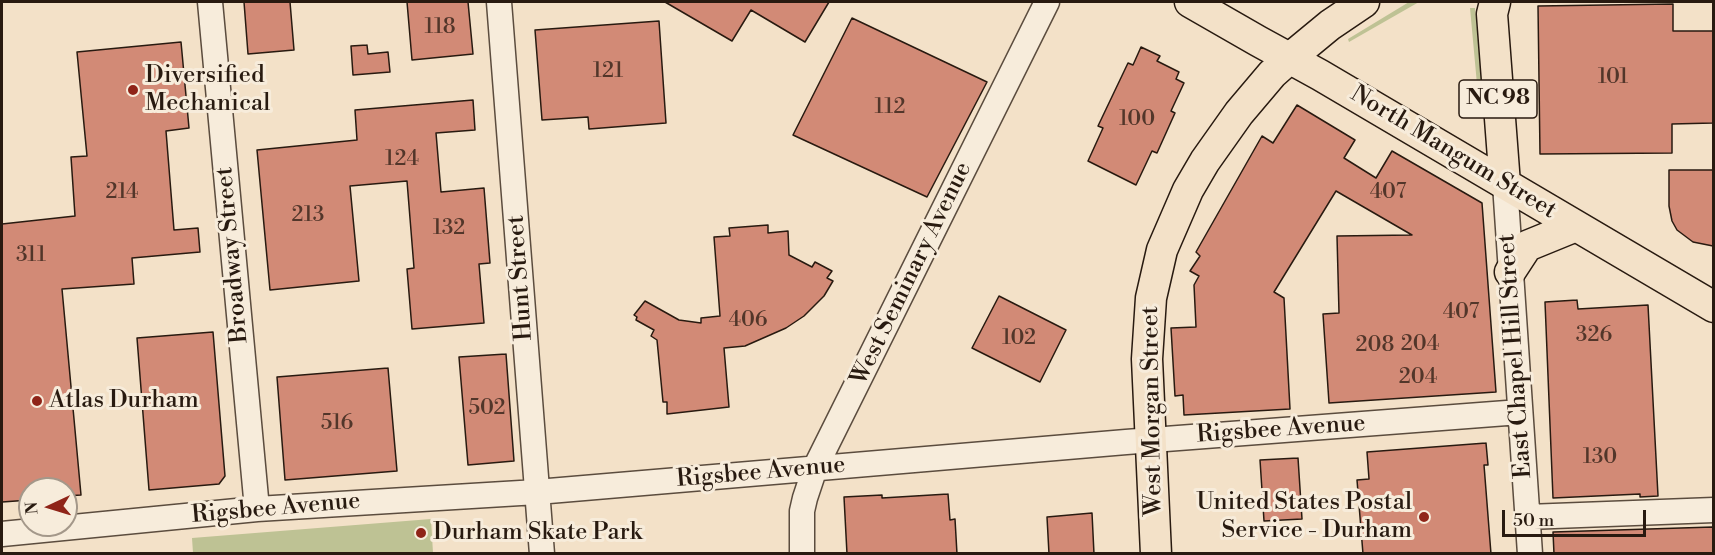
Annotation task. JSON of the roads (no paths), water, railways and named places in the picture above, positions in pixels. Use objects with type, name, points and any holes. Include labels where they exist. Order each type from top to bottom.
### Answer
[{"type":"main road","name":"North Mangum Street","points":[[1190,2],[1290,58],[1713,307]]},
{"type":"main road","name":"West Morgan Street","points":[[1156,554],[1148,359],[1149,312],[1162,250],[1180,207],[1205,161],[1239,113],[1272,74],[1290,58],[1330,25],[1364,2]]},
{"type":"main road","name":"East Chapel Hill Street","points":[[1491,6],[1505,184]]},
{"type":"main road","points":[[1510,272],[1527,246],[1576,226]]},
{"type":"street","name":"Broadway Street","points":[[210,2],[257,509]]},
{"type":"street","name":"Hunt Street","points":[[499,2],[542,554]]},
{"type":"street","name":"West Seminary Avenue","points":[[802,554],[803,504],[815,468],[1047,2]]},
{"type":"street","name":"East Chapel Hill Street","points":[[1505,184],[1530,554]]},
{"type":"street","name":"Rigsbee Avenue","points":[[2,534],[257,509],[537,492],[1150,440],[1520,412]]},
{"type":"street","points":[[1527,517],[1713,510]]},
{"type":"place","name":"Diversified Mechanical","points":[[133,90]]},
{"type":"place","name":"Atlas Durham","points":[[37,401]]},
{"type":"place","name":"United States Postal Service - Durham","points":[[1424,517]]},
{"type":"place","name":"Durham Skate Park","points":[[421,533]]}]
